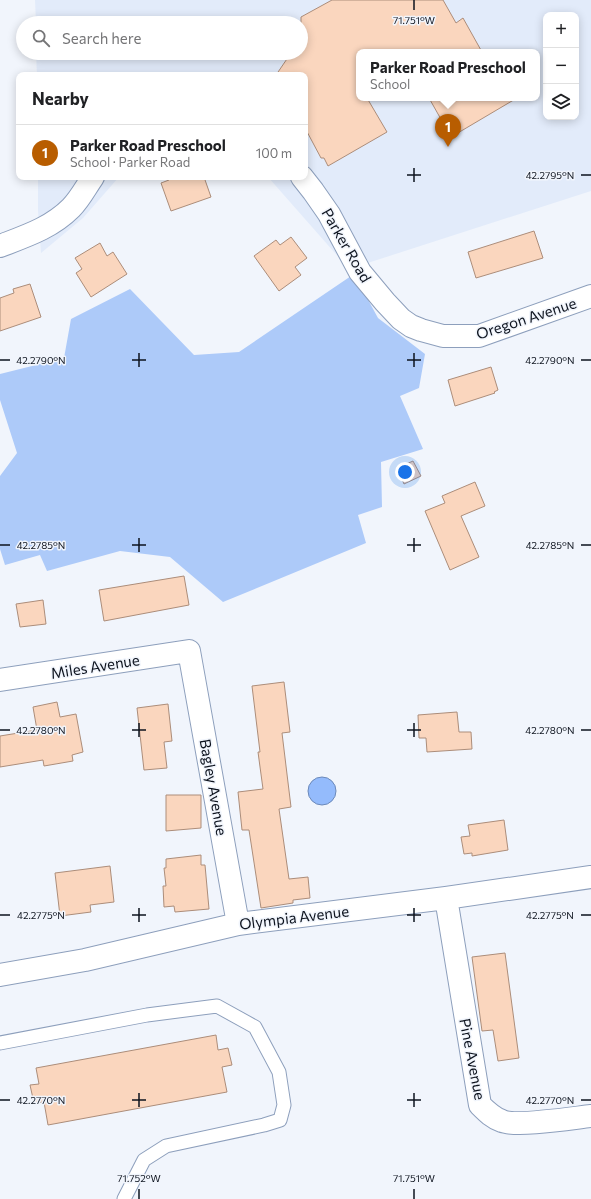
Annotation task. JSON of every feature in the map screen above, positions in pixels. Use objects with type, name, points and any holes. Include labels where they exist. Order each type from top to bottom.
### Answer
[{"type":"street","points":[[0,246],[34,233],[55,221],[72,207],[91,180]]},
{"type":"street","name":"Parker Road","points":[[304,180],[323,204],[353,260],[364,277],[401,319],[413,327]]},
{"type":"street","name":"Oregon Avenue","points":[[413,327],[443,336],[479,336],[591,296]]},
{"type":"street","name":"Miles Avenue","points":[[0,680],[189,651]]},
{"type":"street","name":"Bagley Avenue","points":[[189,651],[238,924]]},
{"type":"street","name":"Olympia Avenue","points":[[0,975],[85,960],[238,924],[446,898],[591,877]]},
{"type":"street","name":"Pine Avenue","points":[[446,898],[480,1105],[490,1115],[504,1122],[521,1123],[591,1116]]},
{"type":"lane","points":[[0,1043],[147,1015],[217,1006],[255,1027],[279,1072],[284,1105],[280,1120],[264,1125],[166,1146],[144,1160],[124,1199]]},
{"type":"shaded area","points":[[35,0],[591,0],[591,191],[349,269],[271,180],[308,180],[308,72],[37,72],[36,60],[308,60],[308,16],[36,16]]},
{"type":"shaded area","points":[[38,180],[116,180],[83,218],[41,253],[38,211]]},
{"type":"shaded area","points":[[354,274],[378,318],[425,354],[419,388],[400,396],[423,449],[381,462],[382,507],[358,515],[366,543],[223,602],[170,557],[120,551],[47,571],[40,555],[5,565],[0,549],[0,476],[17,453],[0,400],[0,374],[64,358],[71,319],[130,289],[194,355],[239,352]]},
{"type":"shaded area","points":[[322,777],[332,781],[336,791],[332,801],[322,805],[312,801],[308,791],[312,781]]},
{"type":"building","points":[[332,0],[443,0],[456,23],[463,18],[480,49],[356,49],[356,101],[369,101],[387,132],[328,166],[324,158],[321,158],[308,134],[308,72],[278,72],[286,60],[308,60],[308,16],[303,16]]},
{"type":"building","points":[[431,101],[512,101],[451,137]]},
{"type":"building","points":[[169,180],[205,180],[211,197],[171,211],[161,183]]},
{"type":"building","points":[[534,231],[543,258],[476,278],[468,252]]},
{"type":"building","points":[[291,237],[307,258],[295,267],[301,275],[279,291],[254,256],[276,240],[280,245]]},
{"type":"building","points":[[100,243],[107,256],[113,252],[127,274],[91,297],[76,273],[82,269],[75,258]]},
{"type":"building","points":[[30,284],[41,317],[0,331],[0,298],[14,293],[13,289]]},
{"type":"building","points":[[491,367],[498,390],[494,392],[495,393],[455,406],[448,380]]},
{"type":"building","points":[[413,461],[421,476],[404,484],[397,468]]},
{"type":"building","points":[[475,482],[485,506],[461,516],[479,557],[450,570],[425,511],[445,503],[442,496]]},
{"type":"building","points":[[184,576],[189,605],[104,621],[99,590]]},
{"type":"building","points":[[43,600],[46,624],[20,627],[16,604]]},
{"type":"building","points":[[284,682],[290,732],[282,733],[291,807],[279,809],[289,879],[308,877],[310,898],[293,900],[293,903],[261,908],[249,830],[242,830],[238,792],[263,789],[252,686]]},
{"type":"building","points":[[57,702],[60,717],[76,714],[83,752],[72,755],[73,761],[44,766],[43,760],[0,767],[0,736],[37,730],[33,707]]},
{"type":"building","points":[[168,704],[172,741],[164,742],[167,768],[144,770],[137,708]]},
{"type":"building","points":[[457,712],[459,732],[471,732],[472,749],[427,752],[426,738],[419,738],[418,715]]},
{"type":"building","points":[[166,795],[201,795],[201,828],[166,831]]},
{"type":"building","points":[[504,820],[508,850],[472,856],[472,853],[464,854],[461,837],[470,836],[468,825]]},
{"type":"building","points":[[201,855],[201,865],[205,865],[209,909],[175,912],[174,906],[164,907],[163,886],[166,886],[164,868],[166,868],[166,859]]},
{"type":"building","points":[[110,866],[114,902],[90,905],[91,912],[60,916],[55,873]]},
{"type":"building","points":[[505,953],[519,1058],[498,1061],[493,1030],[482,1031],[472,957]]},
{"type":"building","points":[[216,1035],[218,1050],[228,1048],[232,1065],[222,1067],[227,1092],[48,1125],[44,1102],[34,1103],[30,1085],[39,1084],[36,1068]]},
{"type":"place","name":"Parker Road Preschool","points":[[448,147]]}]
